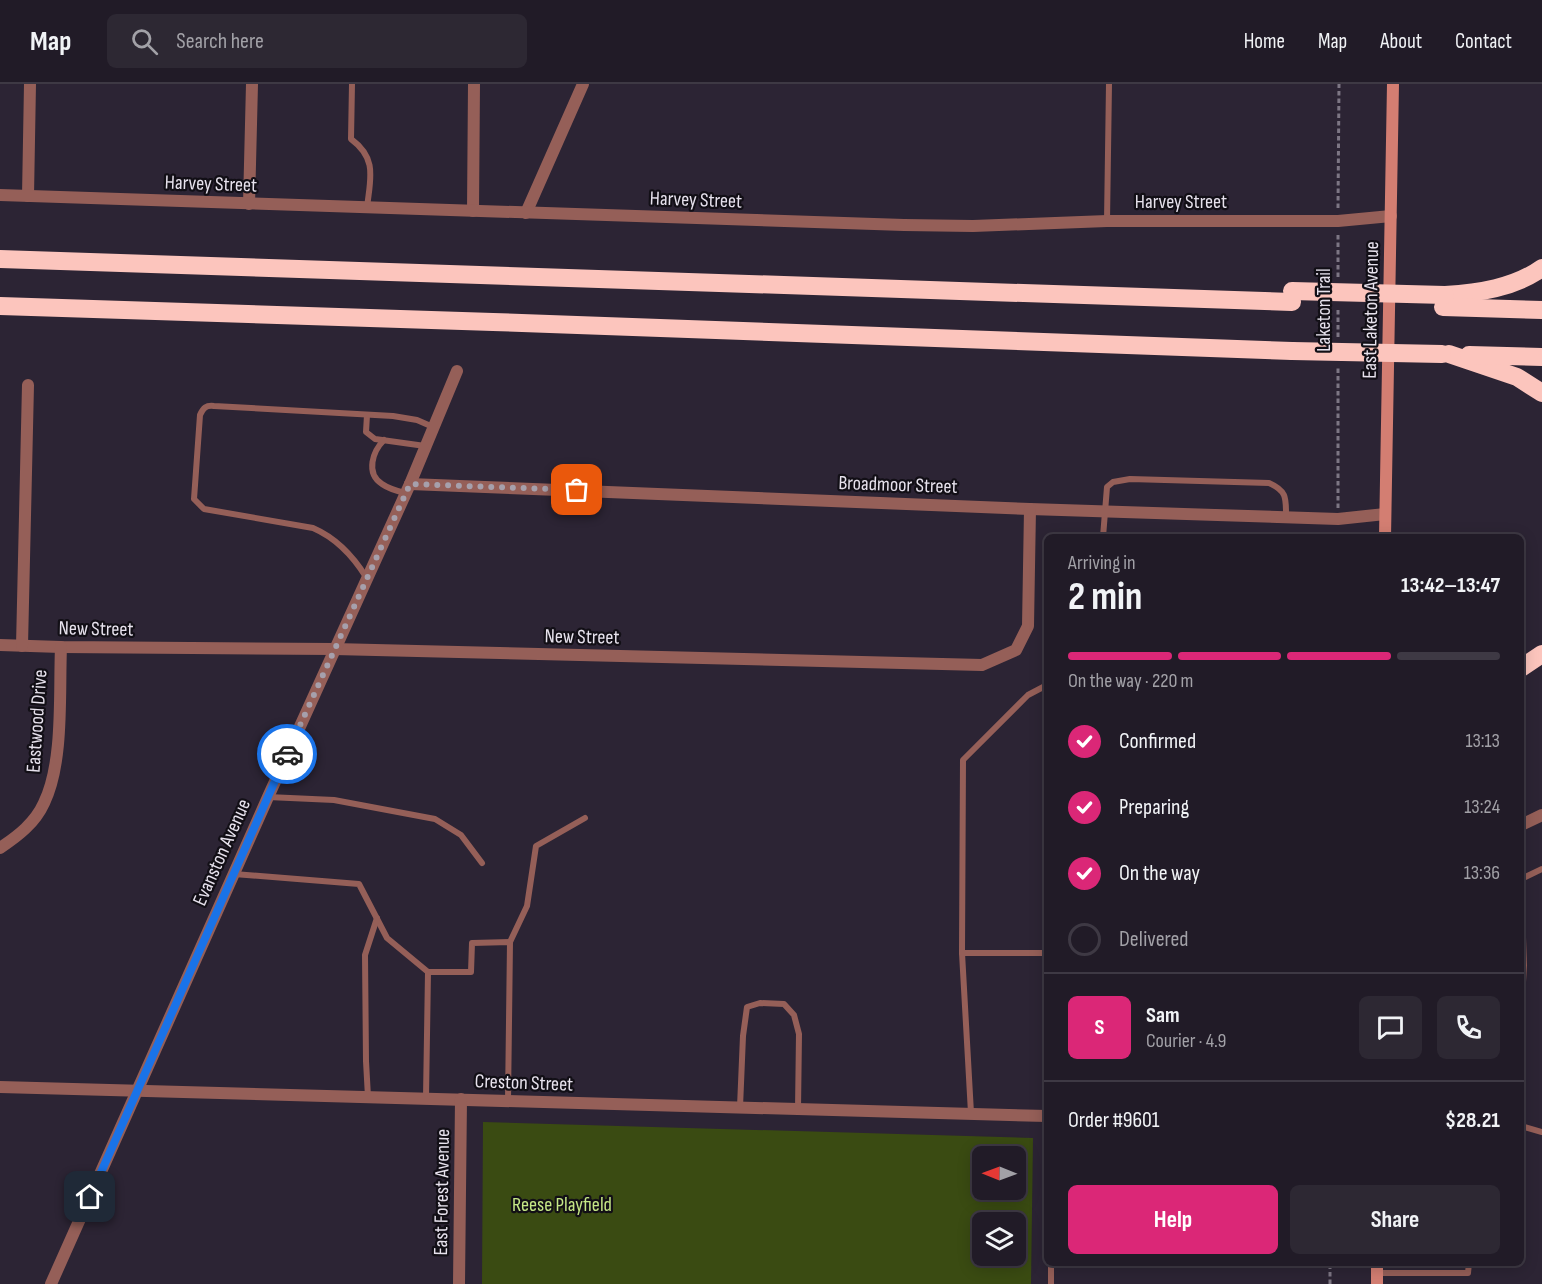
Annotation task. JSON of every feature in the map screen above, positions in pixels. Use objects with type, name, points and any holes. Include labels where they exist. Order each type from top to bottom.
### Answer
[{"type":"highway","points":[[0,259],[1162,297],[1292,296],[1444,301],[1542,310]]},
{"type":"highway","points":[[1444,301],[1520,281],[1542,268]]},
{"type":"highway","points":[[0,306],[1292,351],[1542,357]]},
{"type":"highway","points":[[1445,354],[1517,377],[1542,393]]},
{"type":"highway","points":[[1524,666],[1542,654]]},
{"type":"highway","points":[[1524,677],[1542,668]]},
{"type":"main road","name":"East Laketon Avenue","points":[[1385,534],[1393,84]]},
{"type":"street","points":[[28,196],[30,84]]},
{"type":"street","points":[[249,204],[252,84]]},
{"type":"street","points":[[473,211],[474,84]]},
{"type":"street","points":[[526,213],[583,84]]},
{"type":"street","name":"Harvey Street","points":[[0,195],[904,225],[983,226],[1107,221],[1338,221],[1391,216]]},
{"type":"street","name":"Evanston Avenue","points":[[51,1284],[407,488],[457,371]]},
{"type":"street","points":[[22,646],[28,385]]},
{"type":"street","name":"Broadmoor Street","points":[[407,488],[1338,519],[1385,514]]},
{"type":"street","name":"New Street","points":[[0,645],[334,649],[982,665],[1016,650],[1028,626],[1030,509]]},
{"type":"street","name":"Eastwood Drive","points":[[0,848],[16,838],[31,823],[44,803],[53,778],[57,743],[61,647]]},
{"type":"street","points":[[1524,824],[1542,815]]},
{"type":"street","name":"Creston Street","points":[[0,1087],[1044,1116]]},
{"type":"street","name":"East Forest Avenue","points":[[459,1284],[461,1100]]},
{"type":"lane","points":[[352,84],[351,139],[358,144],[371,167],[367,208]]},
{"type":"lane","points":[[1107,221],[1109,84]]},
{"type":"lane","points":[[367,577],[350,554],[324,533],[313,528],[204,509],[194,499],[202,409],[208,405],[367,415],[411,419],[434,427]]},
{"type":"lane","points":[[367,415],[366,432],[375,439],[425,446]]},
{"type":"lane","points":[[384,440],[377,447],[373,456],[374,474],[382,484],[407,488]]},
{"type":"lane","points":[[1103,534],[1107,487],[1113,482],[1130,478],[1269,483],[1281,488],[1285,496],[1286,516]]},
{"type":"lane","points":[[971,1113],[962,953],[963,760],[1028,695],[1044,687]]},
{"type":"lane","points":[[268,797],[334,800],[435,819],[461,835],[482,863]]},
{"type":"lane","points":[[508,1101],[510,942],[527,906],[536,846],[585,818]]},
{"type":"lane","points":[[1524,878],[1542,869]]},
{"type":"lane","points":[[233,874],[359,884],[387,938],[428,972],[471,972],[472,943],[510,942]]},
{"type":"lane","points":[[368,1097],[365,955],[377,918]]},
{"type":"lane","points":[[962,953],[1044,953]]},
{"type":"lane","points":[[426,1099],[428,972]]},
{"type":"lane","points":[[740,1107],[743,1036],[747,1007],[760,1003],[784,1004],[794,1015],[799,1034],[798,1109]]},
{"type":"lane","points":[[1524,1127],[1542,1132]]},
{"type":"lane","points":[[1051,1266],[1051,1284]]},
{"type":"lane","points":[[1377,1273],[1468,1273],[1468,1266]]},
{"type":"path","name":"Laketon Trail","points":[[1338,281],[1339,84]]},
{"type":"path","name":"Laketon Trail","points":[[1338,304],[1338,340]]},
{"type":"path","name":"Laketon Trail","points":[[1338,364],[1338,519]]},
{"type":"path","points":[[1330,1266],[1330,1284]]},
{"type":"green space","name":"Reese Playfield","points":[[483,1122],[1033,1138],[1031,1284],[482,1284]]},
{"type":"way so far","points":[[287,754],[410,484],[577,490]]},
{"type":"route","points":[[90,1197],[287,754]]}]
